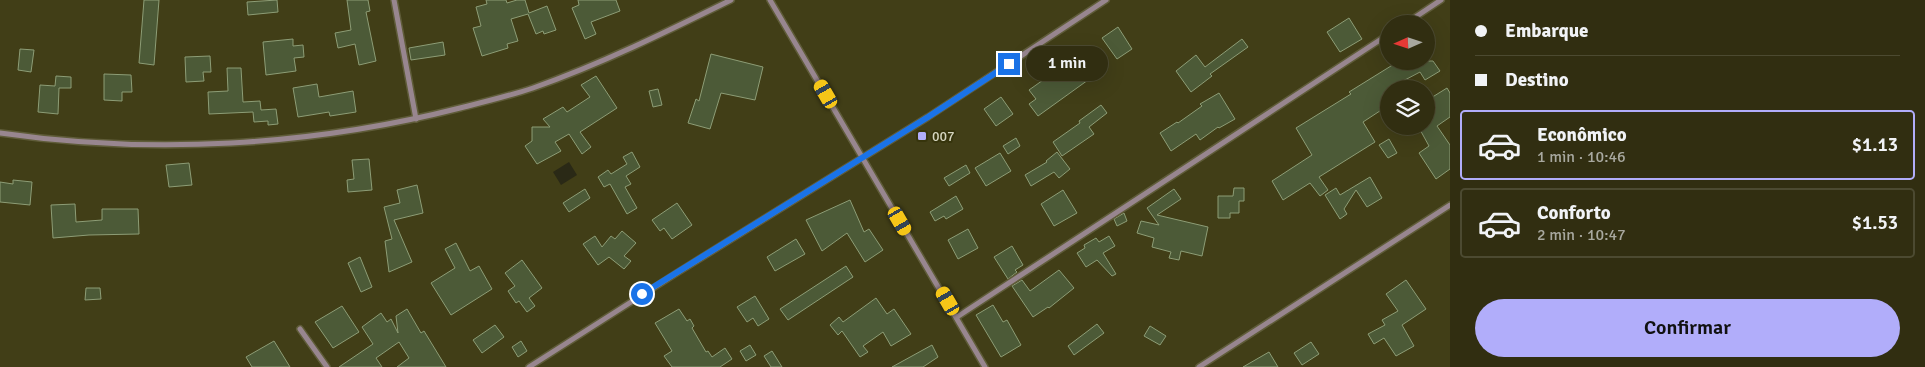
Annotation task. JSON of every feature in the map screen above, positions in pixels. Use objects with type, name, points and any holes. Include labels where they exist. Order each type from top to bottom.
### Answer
[{"type":"street","points":[[394,0],[416,120]]},
{"type":"street","points":[[0,133],[61,140],[124,144],[199,144],[323,135],[416,120],[531,89],[639,45],[731,0]]},
{"type":"street","points":[[770,0],[985,367]]},
{"type":"street","points":[[529,367],[928,117],[1106,0]]},
{"type":"street","points":[[1418,15],[1441,0]]},
{"type":"street","points":[[957,317],[1380,40]]},
{"type":"street","points":[[1200,367],[1450,205]]},
{"type":"street","points":[[300,329],[327,367]]},
{"type":"shaded area","points":[[569,162],[577,175],[561,185],[553,172]]},
{"type":"building","points":[[144,0],[159,0],[154,65],[139,63]]},
{"type":"building","points":[[277,0],[278,12],[248,15],[247,2]]},
{"type":"building","points":[[347,0],[368,0],[370,11],[366,12],[376,61],[359,65],[355,44],[338,48],[335,33],[351,30]]},
{"type":"building","points":[[486,0],[506,0],[507,3],[525,0],[529,13],[547,6],[556,30],[544,34],[543,31],[536,34],[528,14],[511,19],[518,41],[507,44],[508,48],[482,56],[473,28],[481,26],[476,7],[487,4]]},
{"type":"building","points":[[578,0],[616,0],[620,11],[591,22],[596,34],[585,39],[572,8],[579,5]]},
{"type":"building","points":[[1349,18],[1362,39],[1340,52],[1327,32]]},
{"type":"building","points":[[1118,27],[1132,49],[1117,59],[1102,38]]},
{"type":"building","points":[[293,39],[293,46],[303,45],[304,57],[294,58],[296,71],[266,75],[263,42]]},
{"type":"building","points":[[1242,39],[1248,47],[1210,74],[1212,76],[1191,92],[1176,71],[1196,55],[1205,67]]},
{"type":"building","points":[[443,42],[445,55],[411,60],[409,48]]},
{"type":"building","points":[[20,49],[34,50],[31,72],[18,70]]},
{"type":"building","points":[[1078,50],[1095,75],[1038,116],[1029,104],[1036,99],[1029,90],[1060,68],[1058,64]]},
{"type":"building","points":[[711,54],[763,67],[755,100],[721,93],[710,129],[688,123],[696,99],[699,101]]},
{"type":"building","points":[[210,56],[211,72],[203,72],[204,81],[186,82],[185,57]]},
{"type":"building","points":[[1435,64],[1440,71],[1425,80],[1420,72],[1405,80],[1380,80],[1380,111],[1363,122],[1375,142],[1319,177],[1328,190],[1320,196],[1310,183],[1283,200],[1272,181],[1312,155],[1296,128],[1351,94],[1349,92],[1384,70],[1435,70]]},
{"type":"building","points":[[227,68],[241,68],[243,102],[260,101],[261,110],[276,109],[278,124],[268,125],[268,121],[254,122],[253,112],[209,114],[208,92],[228,91]]},
{"type":"building","points":[[104,74],[131,75],[132,92],[122,92],[122,101],[104,100]]},
{"type":"building","points":[[56,76],[71,77],[71,88],[59,88],[58,114],[38,112],[40,85],[55,86]]},
{"type":"building","points":[[596,76],[617,108],[580,132],[591,147],[582,154],[569,134],[555,142],[561,151],[537,164],[525,146],[532,141],[532,127],[550,127],[543,119],[563,107],[567,112],[590,97],[581,85]]},
{"type":"building","points":[[317,84],[319,97],[353,91],[356,112],[330,116],[329,112],[298,117],[293,88]]},
{"type":"building","points":[[1447,88],[1450,93],[1450,117],[1437,126],[1450,145],[1450,169],[1436,179],[1419,153],[1429,146],[1423,135],[1435,135],[1435,95]]},
{"type":"building","points":[[658,89],[662,105],[653,107],[649,91]]},
{"type":"building","points":[[1219,93],[1235,119],[1218,127],[1200,140],[1196,134],[1171,151],[1160,133],[1178,123],[1202,106],[1200,104]]},
{"type":"building","points":[[1001,97],[1013,114],[996,126],[984,109]]},
{"type":"building","points":[[1101,105],[1107,113],[1089,127],[1094,134],[1062,156],[1053,142]]},
{"type":"building","points":[[1016,138],[1020,146],[1008,154],[1003,146]]},
{"type":"building","points":[[1389,139],[1397,153],[1388,158],[1379,145]]},
{"type":"building","points":[[632,152],[640,167],[626,176],[631,184],[625,187],[637,208],[627,214],[610,184],[604,187],[598,177],[608,170],[611,174],[627,164],[623,157]]},
{"type":"building","points":[[1057,152],[1070,169],[1059,178],[1054,172],[1031,186],[1025,175],[1047,162]]},
{"type":"building","points":[[1000,153],[1011,171],[986,186],[975,168]]},
{"type":"building","points":[[369,159],[372,190],[348,192],[347,180],[354,179],[352,160]]},
{"type":"building","points":[[189,163],[192,185],[169,187],[166,165]]},
{"type":"building","points":[[966,165],[970,173],[949,186],[944,178]]},
{"type":"building","points":[[1370,177],[1382,198],[1367,207],[1356,190],[1344,209],[1347,214],[1340,219],[1325,195],[1336,188],[1340,195]]},
{"type":"building","points":[[13,180],[32,182],[30,205],[0,202],[0,182],[13,184]]},
{"type":"building","points":[[417,185],[423,213],[394,220],[412,262],[389,272],[385,241],[392,239],[384,207],[400,203],[397,190]]},
{"type":"building","points":[[1234,188],[1244,188],[1244,201],[1239,201],[1239,213],[1230,213],[1230,218],[1218,218],[1218,196],[1233,196]]},
{"type":"building","points":[[585,189],[590,198],[569,212],[563,203]]},
{"type":"building","points":[[1174,189],[1181,199],[1157,215],[1208,227],[1202,256],[1181,251],[1179,260],[1169,258],[1171,252],[1152,247],[1154,238],[1137,233],[1141,221],[1159,225],[1147,208]]},
{"type":"building","points":[[1063,190],[1077,213],[1054,226],[1041,204]]},
{"type":"building","points":[[956,196],[963,209],[946,219],[944,216],[935,221],[930,212]]},
{"type":"building","points":[[850,200],[864,232],[869,229],[883,250],[865,262],[847,233],[822,251],[806,220]]},
{"type":"building","points":[[677,203],[692,225],[672,239],[664,228],[660,231],[652,220]]},
{"type":"building","points":[[75,204],[76,222],[102,220],[102,209],[138,209],[139,234],[53,238],[51,205]]},
{"type":"building","points":[[1124,213],[1127,221],[1117,226],[1114,219]]},
{"type":"building","points":[[968,229],[978,248],[958,259],[948,240]]},
{"type":"building","points":[[622,231],[636,243],[624,256],[631,261],[624,269],[609,257],[598,265],[583,244],[595,236],[602,247],[611,236],[615,239]]},
{"type":"building","points":[[1109,236],[1115,246],[1103,253],[1116,274],[1112,276],[1097,260],[1086,267],[1077,253],[1085,248],[1084,245],[1096,238],[1099,242]]},
{"type":"building","points":[[796,239],[805,254],[775,271],[767,257]]},
{"type":"building","points":[[456,243],[470,271],[479,266],[492,289],[451,315],[431,283],[455,268],[445,249]]},
{"type":"building","points":[[1012,246],[1023,265],[1015,270],[1017,272],[1008,279],[994,257]]},
{"type":"building","points":[[360,257],[372,287],[361,292],[348,263]]},
{"type":"building","points":[[522,260],[542,288],[529,298],[535,306],[527,312],[519,301],[516,303],[508,291],[515,286],[505,273]]},
{"type":"building","points":[[846,266],[853,277],[788,320],[780,309]]},
{"type":"building","points":[[1059,270],[1074,288],[1049,308],[1033,317],[1012,286],[1022,280],[1030,291]]},
{"type":"building","points":[[1406,280],[1426,309],[1402,325],[1414,346],[1396,356],[1384,338],[1374,344],[1368,334],[1385,325],[1382,320],[1398,311],[1386,294]]},
{"type":"building","points":[[86,288],[100,288],[101,299],[85,300]]},
{"type":"building","points":[[755,296],[769,319],[758,326],[753,318],[747,322],[737,307]]},
{"type":"building","points":[[876,298],[887,314],[894,309],[911,334],[891,346],[883,332],[863,346],[868,352],[860,357],[842,331],[838,335],[830,325],[839,317],[843,322]]},
{"type":"building","points":[[993,305],[1003,322],[1007,320],[1021,345],[1001,357],[976,315]]},
{"type":"building","points":[[342,306],[359,332],[333,348],[315,322]]},
{"type":"building","points":[[407,309],[421,333],[424,331],[446,367],[397,367],[409,358],[399,342],[376,358],[382,367],[339,367],[373,344],[362,327],[381,313],[387,322],[391,319],[398,333],[396,316]]},
{"type":"building","points":[[679,309],[687,321],[690,319],[694,326],[692,328],[706,352],[708,351],[712,357],[725,348],[732,359],[720,367],[672,367],[664,356],[672,351],[655,323]]},
{"type":"building","points":[[1097,324],[1104,333],[1074,355],[1068,346]]},
{"type":"building","points":[[495,325],[504,337],[482,353],[473,340]]},
{"type":"building","points":[[1150,326],[1166,336],[1160,345],[1144,336]]},
{"type":"building","points":[[274,341],[290,367],[252,367],[246,357]]},
{"type":"building","points":[[521,341],[527,351],[518,357],[512,347]]},
{"type":"building","points":[[1311,342],[1319,354],[1302,365],[1294,353]]},
{"type":"building","points":[[750,345],[756,355],[746,361],[740,351]]},
{"type":"building","points":[[932,345],[938,357],[923,367],[892,367]]},
{"type":"building","points":[[772,351],[782,367],[771,367],[764,356]]},
{"type":"building","points":[[1269,352],[1278,367],[1243,367]]},
{"type":"place","name":"007","points":[[922,136]]},
{"type":"route","points":[[642,294],[928,117],[1009,64]]}]
